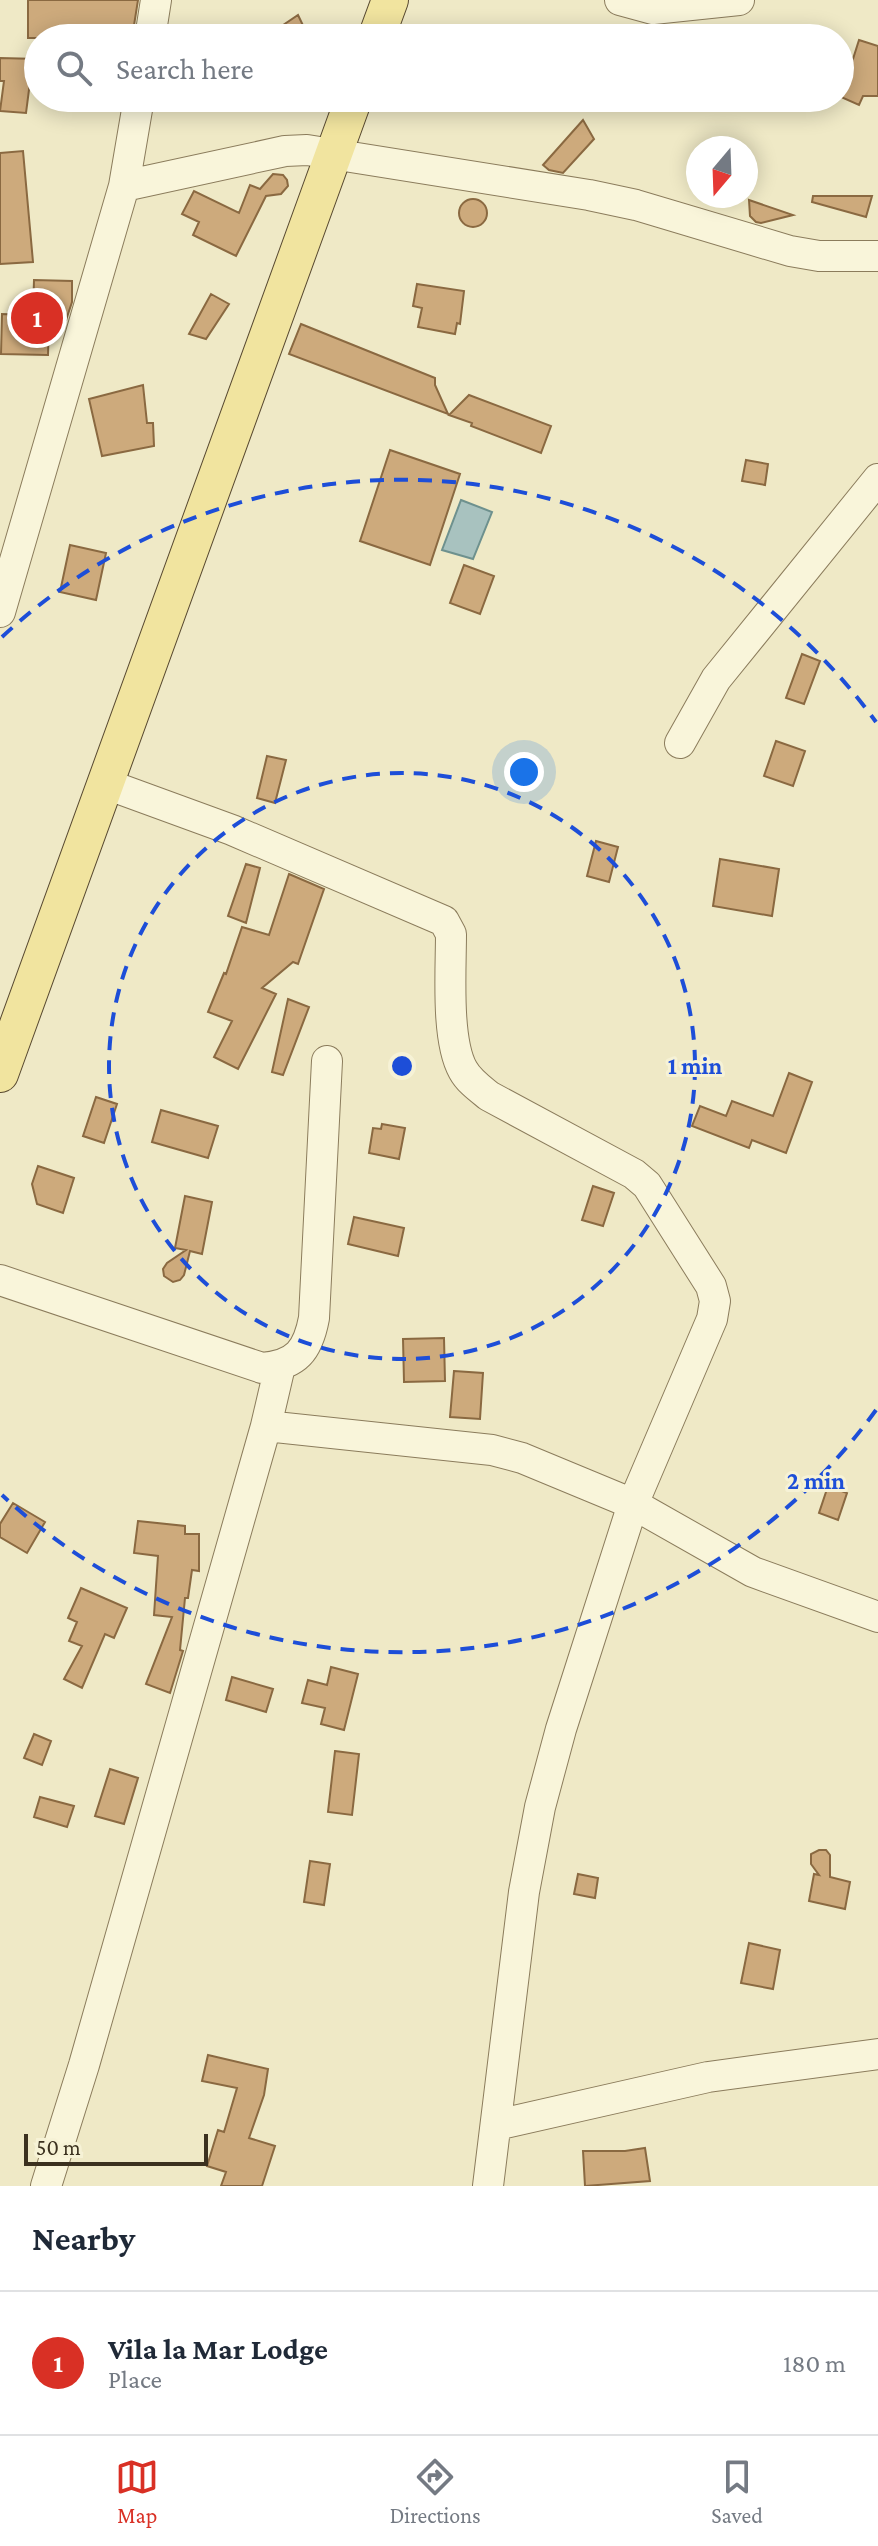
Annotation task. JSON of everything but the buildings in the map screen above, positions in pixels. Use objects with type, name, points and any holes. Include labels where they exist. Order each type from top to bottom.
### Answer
[{"type":"main road","points":[[381,24],[390,0]]},
{"type":"main road","points":[[0,1074],[349,112]]},
{"type":"street","points":[[152,24],[156,0]]},
{"type":"street","points":[[620,0],[653,9],[739,0]]},
{"type":"street","points":[[0,612],[124,186],[137,112]]},
{"type":"street","points":[[124,186],[285,151],[307,150],[636,205],[790,251],[819,256],[878,256]]},
{"type":"street","points":[[680,743],[703,700],[731,660],[878,479]]},
{"type":"street","points":[[106,784],[232,830],[444,921],[451,934],[453,1036],[462,1068],[472,1082],[489,1096],[634,1174],[647,1185],[711,1286],[715,1301],[712,1319],[633,1504],[561,1729],[540,1807],[524,1892],[488,2186]]},
{"type":"street","points":[[0,1280],[262,1368],[280,1366],[299,1355],[310,1340],[314,1318],[327,1061]]},
{"type":"street","points":[[46,2186],[84,2065],[266,1426],[280,1366]]},
{"type":"street","points":[[266,1426],[492,1450],[522,1458],[633,1504],[753,1572],[878,1617]]},
{"type":"street","points":[[496,2125],[708,2077],[878,2054]]},
{"type":"water","points":[[461,500],[492,512],[473,559],[442,550]]},
{"type":"place","name":"Vila la Mar Lodge","points":[[37,318]]}]
